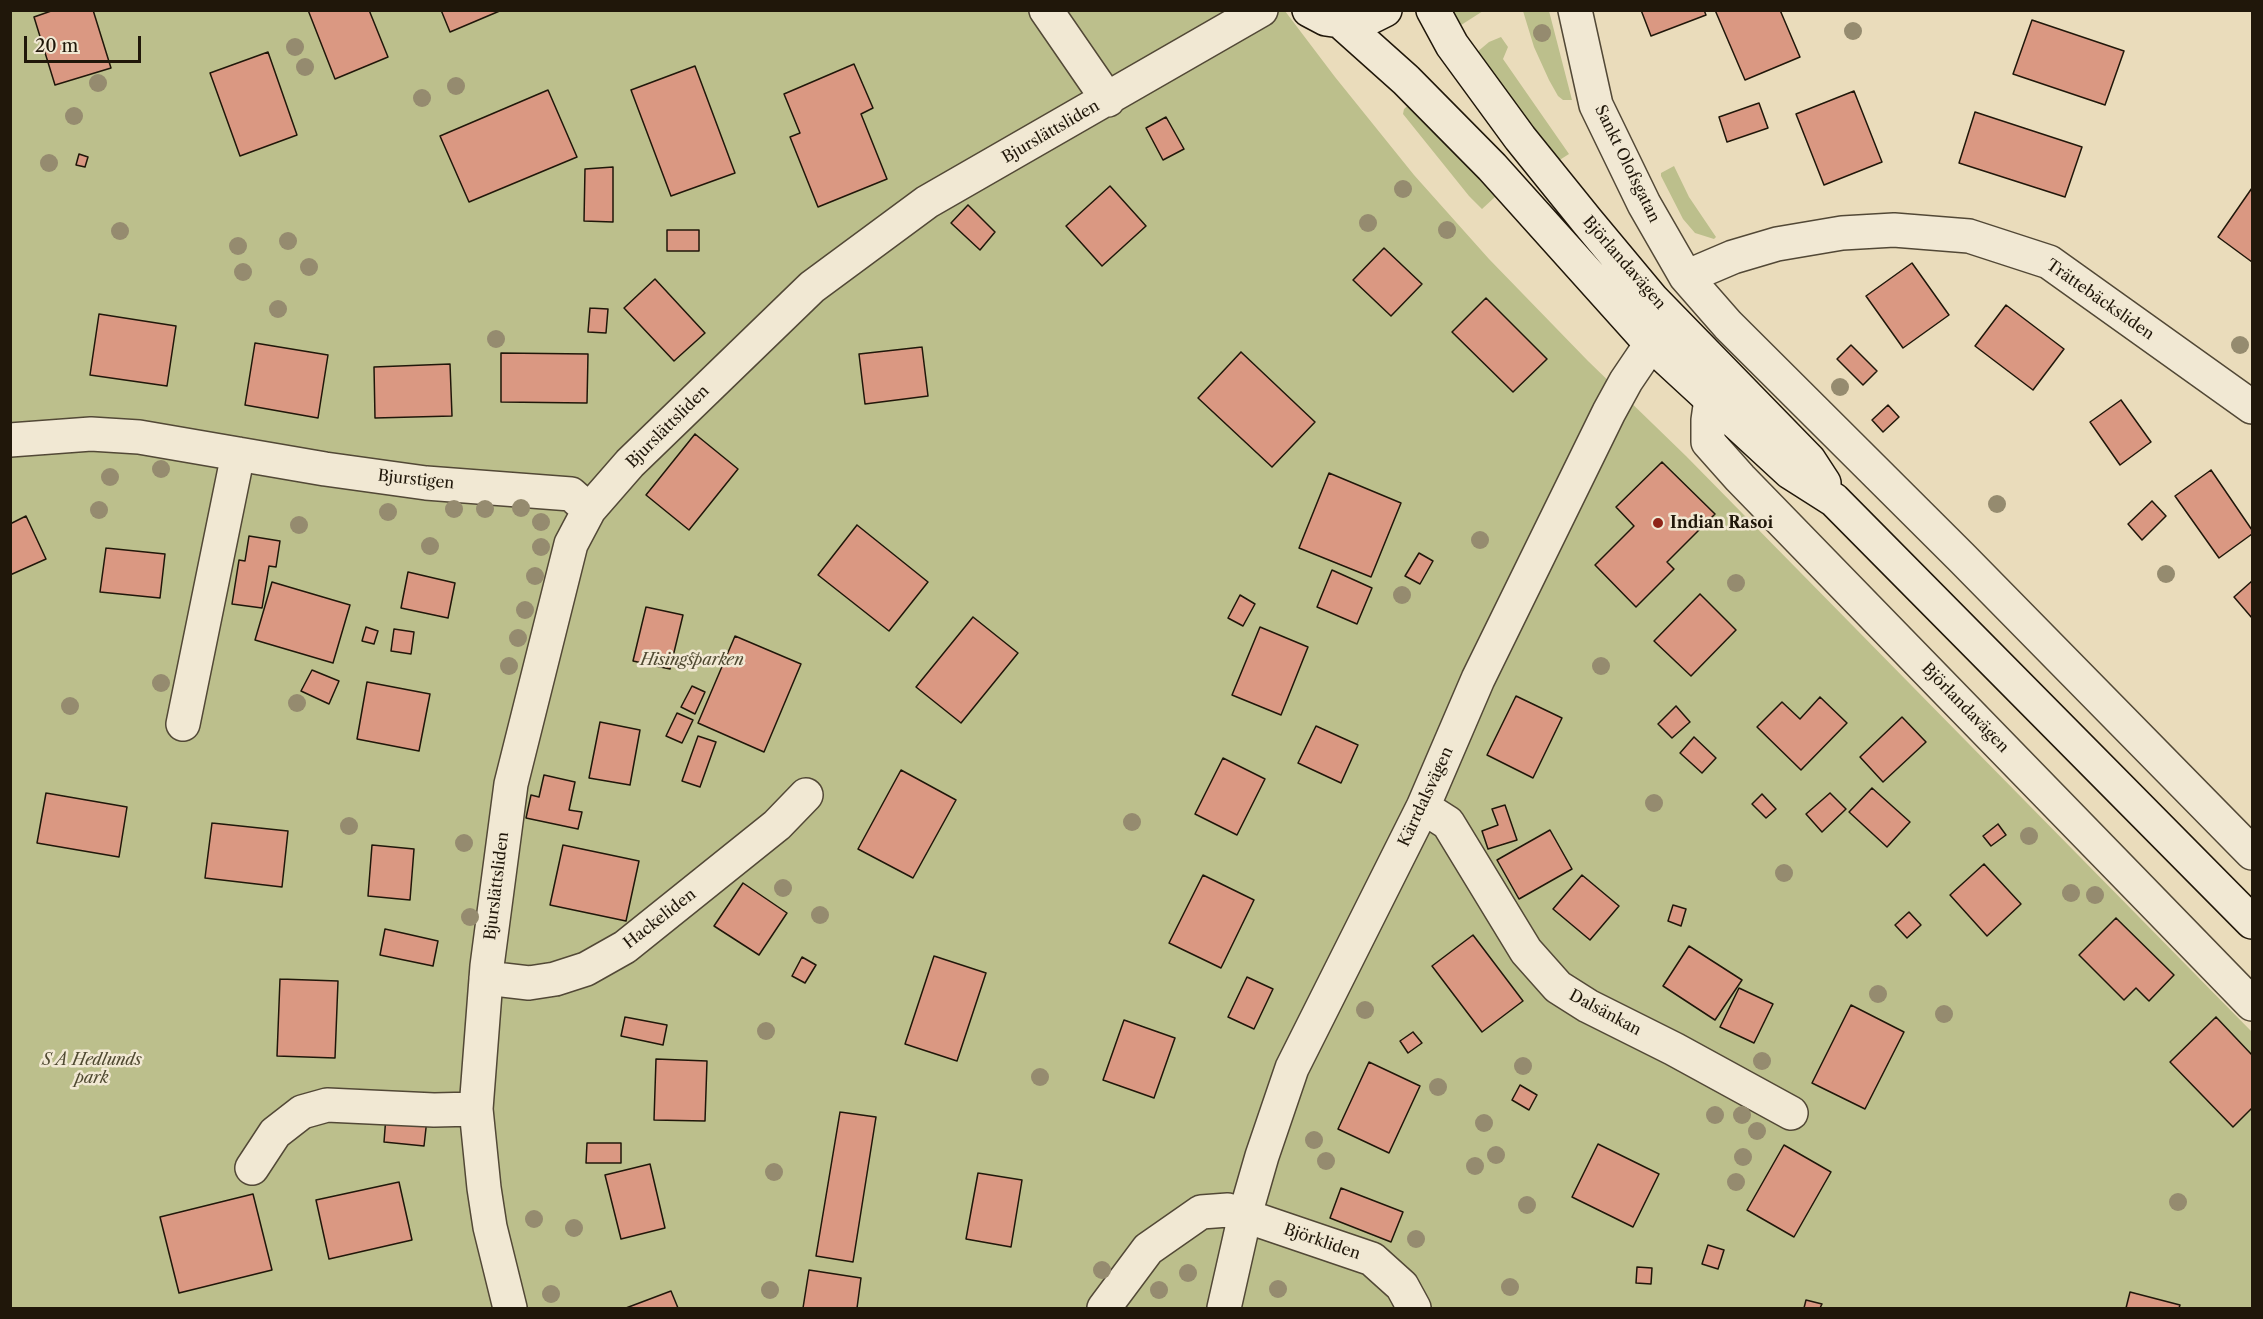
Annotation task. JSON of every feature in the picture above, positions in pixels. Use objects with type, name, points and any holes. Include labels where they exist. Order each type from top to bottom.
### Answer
[{"type":"street","points":[[1046,10],[1108,100]]},
{"type":"street","name":"Bjurslättsliden","points":[[510,1308],[483,1188],[476,1109],[486,978],[511,784],[571,544],[589,510],[630,463],[812,286],[927,202],[1261,10]]},
{"type":"street","name":"Björlandavägen","points":[[1309,10],[1326,19],[1340,21],[1356,21],[1385,10]]},
{"type":"street","name":"Björlandavägen","points":[[1433,10],[1452,45],[1520,138],[1653,299],[1809,460],[1834,500]]},
{"type":"street","name":"Sankt Olofsgatan","points":[[1575,10],[1596,105],[1644,204],[1686,277]]},
{"type":"street","name":"Björlandavägen","points":[[1340,21],[1406,80],[1492,167],[1651,344],[1790,472],[1834,500],[2253,922]]},
{"type":"street","name":"Trättebäcksliden","points":[[1686,277],[1733,257],[1777,244],[1842,233],[1894,230],[1969,236],[2049,262],[2253,407]]},
{"type":"street","points":[[1686,277],[1728,325],[2253,853]]},
{"type":"street","points":[[1651,344],[1653,299]]},
{"type":"street","name":"Kärrdalsvägen","points":[[1224,1308],[1245,1215],[1292,1068],[1423,807],[1478,679],[1609,412],[1626,381],[1651,344]]},
{"type":"street","name":"Björlandavägen","points":[[1711,399],[1708,442],[1740,478],[2253,1004]]},
{"type":"street","name":"Bjurstigen","points":[[10,440],[91,434],[139,437],[300,466],[426,483],[571,495],[589,510]]},
{"type":"street","points":[[183,724],[238,454]]},
{"type":"street","name":"Hackeliden","points":[[486,978],[529,983],[555,979],[586,969],[625,947],[777,825],[806,795]]},
{"type":"street","name":"Dalsänkan","points":[[1423,807],[1448,823],[1526,951],[1558,987],[1588,1006],[1674,1049],[1791,1113]]},
{"type":"street","points":[[252,1167],[275,1133],[302,1112],[327,1106],[434,1110],[476,1109]]},
{"type":"street","points":[[1104,1308],[1148,1249],[1201,1212],[1228,1210],[1245,1215]]},
{"type":"street","name":"Björkliden","points":[[1245,1215],[1372,1259],[1402,1286],[1414,1308]]},
{"type":"green space","name":"Hisingsparken","points":[[11,11],[1285,11],[1414,175],[1489,259],[1588,361],[1686,456],[2252,1032],[2252,1308],[11,1308]]},
{"type":"green space","points":[[1450,11],[1483,11],[1458,27]]},
{"type":"green space","points":[[1523,11],[1549,11],[1572,100],[1563,100],[1558,96],[1549,80],[1534,47]]},
{"type":"green space","points":[[1501,37],[1508,47],[1503,59],[1569,154],[1558,161],[1470,58],[1489,42]]},
{"type":"green space","points":[[1410,104],[1495,194],[1495,197],[1482,209],[1403,114],[1404,109]]},
{"type":"green space","points":[[1674,166],[1689,197],[1716,237],[1714,239],[1695,233],[1683,219],[1661,176],[1661,173]]},
{"type":"building","points":[[54,10],[93,10],[111,68],[55,85],[34,17]]},
{"type":"building","points":[[308,10],[369,10],[388,57],[335,79]]},
{"type":"building","points":[[441,10],[502,10],[450,32]]},
{"type":"building","points":[[1641,10],[1704,10],[1706,15],[1651,36]]},
{"type":"building","points":[[1715,10],[1780,10],[1800,57],[1745,80]]},
{"type":"building","points":[[2032,20],[2124,51],[2105,105],[2013,74]]},
{"type":"building","points":[[268,52],[297,135],[240,156],[210,73]]},
{"type":"building","points":[[854,64],[873,108],[861,114],[887,179],[818,207],[790,137],[800,133],[784,94]]},
{"type":"building","points":[[695,66],[735,173],[671,196],[631,90]]},
{"type":"building","points":[[548,90],[577,157],[469,202],[440,136]]},
{"type":"building","points":[[1854,91],[1882,162],[1824,185],[1796,114]]},
{"type":"building","points":[[1759,103],[1768,128],[1727,142],[1719,117]]},
{"type":"building","points":[[1975,112],[2082,147],[2065,197],[1959,163]]},
{"type":"building","points":[[1166,117],[1184,149],[1163,160],[1146,128]]},
{"type":"building","points":[[79,154],[88,157],[85,167],[76,165]]},
{"type":"building","points":[[613,167],[613,222],[584,221],[585,169]]},
{"type":"building","points":[[1110,186],[1146,226],[1102,266],[1066,226]]},
{"type":"building","points":[[2252,188],[2252,262],[2218,237]]},
{"type":"building","points":[[968,205],[995,232],[980,250],[951,223]]},
{"type":"building","points":[[667,230],[699,230],[699,251],[667,251]]},
{"type":"building","points":[[1384,248],[1422,284],[1391,316],[1353,280]]},
{"type":"building","points":[[1912,263],[1949,315],[1903,348],[1866,296]]},
{"type":"building","points":[[655,279],[705,333],[674,361],[624,308]]},
{"type":"building","points":[[1486,298],[1547,359],[1513,392],[1452,332]]},
{"type":"building","points":[[2006,305],[2064,349],[2033,390],[1975,346]]},
{"type":"building","points":[[590,308],[608,309],[606,333],[588,332]]},
{"type":"building","points":[[99,314],[176,326],[167,386],[90,375]]},
{"type":"building","points":[[255,343],[328,355],[318,418],[245,405]]},
{"type":"building","points":[[1851,345],[1877,371],[1863,385],[1837,359]]},
{"type":"building","points":[[922,347],[928,396],[865,404],[859,354]]},
{"type":"building","points":[[1241,352],[1315,422],[1272,467],[1198,398]]},
{"type":"building","points":[[501,353],[588,354],[587,403],[501,402]]},
{"type":"building","points":[[450,364],[452,416],[375,418],[374,367]]},
{"type":"building","points":[[2121,400],[2151,442],[2120,465],[2090,422]]},
{"type":"building","points":[[1888,405],[1899,417],[1883,432],[1872,420]]},
{"type":"building","points":[[695,434],[738,469],[689,530],[646,495]]},
{"type":"building","points":[[1662,462],[1715,514],[1667,562],[1674,569],[1636,607],[1595,565],[1634,526],[1616,507]]},
{"type":"building","points":[[2211,470],[2252,530],[2252,534],[2219,558],[2175,496]]},
{"type":"building","points":[[1329,473],[1401,503],[1371,577],[1299,548]]},
{"type":"building","points":[[2152,501],[2166,516],[2142,540],[2128,524]]},
{"type":"building","points":[[26,516],[46,559],[10,575],[10,524]]},
{"type":"building","points":[[857,525],[928,582],[889,631],[818,575]]},
{"type":"building","points":[[249,536],[280,541],[276,567],[269,566],[262,608],[232,604],[239,560],[245,561]]},
{"type":"building","points":[[106,548],[165,554],[160,598],[100,592]]},
{"type":"building","points":[[1419,553],[1433,561],[1420,584],[1405,576]]},
{"type":"building","points":[[1332,570],[1372,588],[1357,624],[1317,607]]},
{"type":"building","points":[[408,572],[455,583],[448,618],[401,608]]},
{"type":"building","points":[[2252,581],[2252,618],[2234,597]]},
{"type":"building","points":[[272,582],[350,605],[333,663],[255,640]]},
{"type":"building","points":[[1700,594],[1736,630],[1691,676],[1654,641]]},
{"type":"building","points":[[1240,595],[1255,604],[1243,626],[1228,618]]},
{"type":"building","points":[[646,607],[683,615],[670,669],[633,661]]},
{"type":"building","points":[[973,617],[1018,653],[961,723],[916,687]]},
{"type":"building","points":[[366,627],[378,631],[374,644],[362,641]]},
{"type":"building","points":[[1260,627],[1308,647],[1281,715],[1232,695]]},
{"type":"building","points":[[394,629],[414,632],[411,654],[391,651]]},
{"type":"building","points":[[735,636],[801,664],[764,752],[698,723]]},
{"type":"building","points":[[312,670],[339,681],[329,704],[301,691]]},
{"type":"building","points":[[367,682],[430,694],[419,751],[357,739]]},
{"type":"building","points":[[692,686],[705,692],[695,714],[681,707]]},
{"type":"building","points":[[1516,696],[1562,718],[1533,778],[1487,755]]},
{"type":"building","points":[[1820,697],[1847,723],[1801,770],[1757,727],[1782,702],[1800,719]]},
{"type":"building","points":[[1676,706],[1690,722],[1672,738],[1658,724]]},
{"type":"building","points":[[677,713],[693,720],[682,743],[666,736]]},
{"type":"building","points":[[1902,717],[1926,742],[1883,782],[1860,757]]},
{"type":"building","points":[[600,722],[640,730],[630,785],[589,778]]},
{"type":"building","points":[[1316,726],[1358,745],[1341,783],[1298,763]]},
{"type":"building","points":[[698,736],[716,742],[700,787],[682,781]]},
{"type":"building","points":[[1694,737],[1716,758],[1702,773],[1680,753]]},
{"type":"building","points":[[1223,758],[1265,779],[1237,835],[1195,814]]},
{"type":"building","points":[[901,770],[956,800],[913,878],[858,849]]},
{"type":"building","points":[[544,775],[575,782],[569,810],[582,812],[578,829],[526,818],[531,795],[539,797]]},
{"type":"building","points":[[1872,788],[1910,822],[1887,847],[1849,812]]},
{"type":"building","points":[[46,793],[127,807],[119,857],[37,843]]},
{"type":"building","points":[[1830,793],[1846,809],[1822,832],[1806,814]]},
{"type":"building","points":[[1762,794],[1776,809],[1766,818],[1752,804]]},
{"type":"building","points":[[1505,805],[1517,840],[1488,849],[1482,831],[1498,825],[1492,809]]},
{"type":"building","points":[[212,823],[288,831],[282,887],[205,878]]},
{"type":"building","points":[[1998,824],[2006,835],[1991,846],[1983,836]]},
{"type":"building","points":[[1550,830],[1572,869],[1519,899],[1497,860]]},
{"type":"building","points":[[372,845],[414,849],[410,900],[368,896]]},
{"type":"building","points":[[563,845],[639,861],[626,921],[550,905]]},
{"type":"building","points":[[1984,864],[2021,904],[1987,936],[1950,895]]},
{"type":"building","points":[[1203,875],[1254,900],[1221,968],[1169,943]]},
{"type":"building","points":[[1582,875],[1619,906],[1590,940],[1553,909]]},
{"type":"building","points":[[743,883],[787,913],[759,955],[714,926]]},
{"type":"building","points":[[1673,905],[1686,909],[1681,926],[1668,921]]},
{"type":"building","points":[[1909,912],[1921,925],[1907,938],[1895,925]]},
{"type":"building","points":[[2116,918],[2174,975],[2149,1001],[2136,988],[2124,1000],[2079,955]]},
{"type":"building","points":[[385,929],[438,941],[433,966],[380,955]]},
{"type":"building","points":[[1473,935],[1523,1001],[1482,1032],[1432,966]]},
{"type":"building","points":[[1689,946],[1742,980],[1715,1020],[1663,986]]},
{"type":"building","points":[[934,956],[986,973],[957,1061],[905,1044]]},
{"type":"building","points":[[802,957],[816,965],[805,983],[792,976]]},
{"type":"building","points":[[1247,977],[1273,989],[1254,1029],[1228,1017]]},
{"type":"building","points":[[280,979],[338,981],[335,1058],[277,1056]]},
{"type":"building","points":[[1739,988],[1773,1004],[1754,1043],[1720,1027]]},
{"type":"building","points":[[1851,1005],[1904,1032],[1865,1109],[1812,1083]]},
{"type":"building","points":[[625,1017],[667,1025],[663,1045],[621,1036]]},
{"type":"building","points":[[2216,1017],[2252,1055],[2252,1108],[2233,1127],[2170,1062]]},
{"type":"building","points":[[1124,1020],[1175,1038],[1154,1098],[1103,1080]]},
{"type":"building","points":[[1413,1032],[1422,1043],[1408,1053],[1400,1041]]},
{"type":"building","points":[[656,1059],[707,1061],[705,1121],[654,1120]]},
{"type":"building","points":[[1369,1062],[1420,1086],[1389,1153],[1338,1129]]},
{"type":"building","points":[[1520,1085],[1537,1095],[1529,1110],[1512,1100]]},
{"type":"building","points":[[840,1112],[876,1117],[853,1262],[816,1256]]},
{"type":"building","points":[[386,1116],[427,1119],[424,1146],[384,1142]]},
{"type":"building","points":[[587,1143],[621,1143],[621,1163],[586,1163]]},
{"type":"building","points":[[1598,1144],[1659,1174],[1633,1227],[1572,1197]]},
{"type":"building","points":[[1784,1145],[1831,1172],[1794,1237],[1747,1210]]},
{"type":"building","points":[[650,1164],[665,1228],[621,1239],[605,1175]]},
{"type":"building","points":[[978,1173],[1022,1180],[1011,1247],[966,1239]]},
{"type":"building","points":[[399,1182],[412,1240],[329,1259],[316,1200]]},
{"type":"building","points":[[1341,1188],[1403,1212],[1391,1242],[1330,1218]]},
{"type":"building","points":[[253,1194],[272,1270],[179,1293],[160,1217]]},
{"type":"building","points":[[1708,1245],[1724,1250],[1718,1269],[1702,1264]]},
{"type":"building","points":[[1637,1267],[1652,1268],[1651,1284],[1636,1283]]},
{"type":"building","points":[[809,1270],[861,1278],[857,1308],[803,1308]]},
{"type":"building","points":[[671,1291],[678,1308],[626,1308]]},
{"type":"building","points":[[2130,1292],[2180,1305],[2179,1308],[2126,1308]]},
{"type":"building","points":[[1806,1300],[1822,1304],[1820,1308],[1804,1308]]},
{"type":"place","name":"Indian Rasoi","points":[[1658,523]]},
{"type":"park label","name":"S A Hedlunds park","points":[[92,1069]]}]
